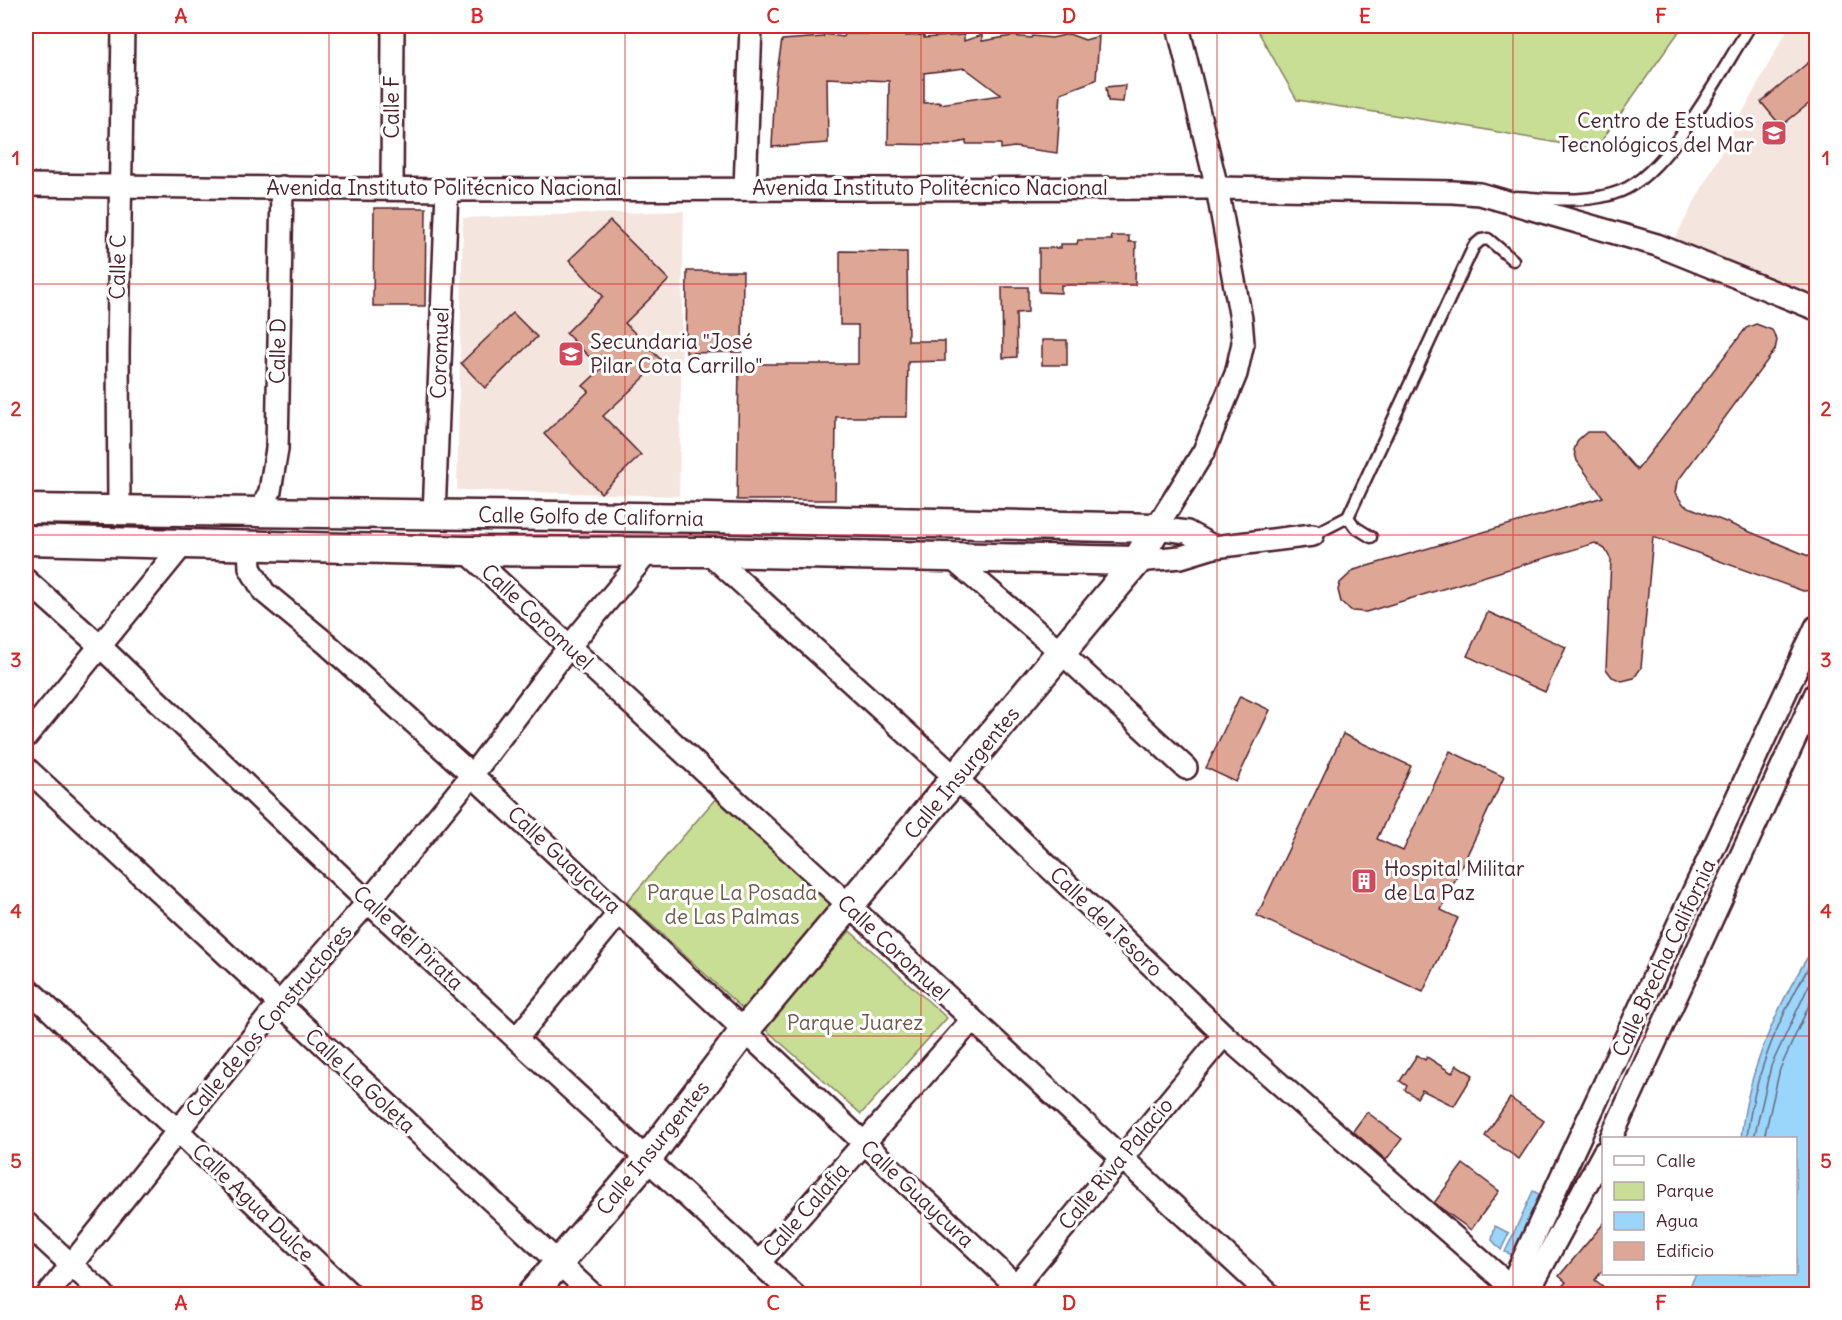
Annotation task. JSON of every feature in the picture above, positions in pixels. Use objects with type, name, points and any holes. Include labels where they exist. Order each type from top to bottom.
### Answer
[{"type":"street","name":"Calle C","points":[[119,509],[119,185],[123,26]]},
{"type":"street","name":"Calle F","points":[[392,188],[393,26]]},
{"type":"street","points":[[745,189],[751,26]]},
{"type":"street","name":"Calle Insurgentes","points":[[532,1294],[647,1159],[745,1030],[1137,561],[1204,451],[1236,375],[1243,343],[1241,319],[1217,188],[1178,26]]},
{"type":"street","name":"Avenida Instituto Politécnico Nacional","points":[[26,185],[447,190],[1217,188],[1480,194]]},
{"type":"street","name":"Calle D","points":[[261,512],[270,491],[277,449],[282,187]]},
{"type":"street","name":"Coromuel","points":[[434,515],[447,190]]},
{"type":"street","points":[[1480,194],[1657,244],[1816,309]]},
{"type":"street","name":"Calle Golfo de California","points":[[26,509],[708,518],[1156,528]]},
{"type":"street","points":[[249,544],[261,512]]},
{"type":"street","points":[[434,515],[466,551]]},
{"type":"street","points":[[708,518],[708,552]]},
{"type":"street","points":[[1156,528],[1186,532],[1214,547]]},
{"type":"street","points":[[1137,561],[1181,557],[1214,547],[1313,535]]},
{"type":"street","name":"Calle Golfo de California","points":[[26,540],[185,542],[466,551],[649,551],[1137,561]]},
{"type":"street","points":[[26,737],[185,542]]},
{"type":"street","name":"Calle Guaycura","points":[[249,544],[250,568],[264,592],[327,644],[472,775],[745,1030],[1016,1292]]},
{"type":"street","name":"Calle Coromuel","points":[[466,551],[971,1021],[1269,1294]]},
{"type":"street","name":"Calle de los Constructores","points":[[48,1294],[278,1005],[368,902],[472,775],[568,648],[649,551]]},
{"type":"street","name":"Calle del Tesoro","points":[[708,552],[957,779],[1224,1035],[1515,1293]]},
{"type":"street","points":[[949,556],[1062,653],[1186,768]]},
{"type":"street","name":"Calle del Pirata","points":[[26,580],[100,646],[368,902],[792,1294]]},
{"type":"street","name":"Calle Brecha California","points":[[1515,1293],[1551,1204],[1816,627]]},
{"type":"street","name":"Calle Brecha California","points":[[1611,1137],[1816,693]]},
{"type":"street","name":"Calle La Goleta","points":[[26,768],[278,1005],[592,1294]]},
{"type":"street","points":[[517,1038],[620,913]]},
{"type":"street","name":"Calle Agua Dulce","points":[[26,987],[350,1294]]},
{"type":"street","name":"Calle Calafia","points":[[759,1263],[971,1021]]},
{"type":"street","name":"Calle Riva Palacio","points":[[1016,1292],[1120,1158],[1224,1035]]},
{"type":"street","points":[[1515,1293],[1602,1155]]},
{"type":"street","points":[[26,1223],[103,1294]]},
{"type":"lane","name":"Avenida Instituto Politécnico Nacional","points":[[1480,194],[1590,198],[1621,191],[1640,180],[1671,151],[1750,26]]},
{"type":"lane","points":[[1313,535],[1348,517],[1474,246],[1481,240],[1488,239],[1513,260]]},
{"type":"lane","points":[[1348,517],[1355,527],[1371,537]]},
{"type":"shaded area","name":"Centro de Estudios Tecnológicos del Mar","points":[[1789,26],[1816,26],[1816,297],[1674,240]]},
{"type":"shaded area","name":"Secundaria \"José Pilar Cota Carrillo\"","points":[[684,211],[679,496],[457,490],[463,218]]},
{"type":"green space","points":[[1255,26],[1683,26],[1595,150],[1471,127],[1297,100]]},
{"type":"green space","name":"Parque La Posada de Las Palmas","points":[[716,798],[833,903],[745,1011],[627,902]]},
{"type":"green space","name":"Parque Juarez","points":[[850,931],[947,1018],[861,1114],[764,1028]]},
{"type":"water","points":[[1816,944],[1816,1294],[1686,1294],[1696,1275],[1797,1275],[1797,1137],[1741,1137],[1744,1113],[1758,1062],[1778,1013]]},
{"type":"water","points":[[1533,1191],[1543,1196],[1515,1256],[1505,1252]]},
{"type":"water","points":[[1495,1226],[1509,1233],[1501,1250],[1492,1240]]},
{"type":"building","points":[[892,26],[907,26],[906,36],[924,35],[924,38],[964,35],[964,41],[982,35],[982,41],[1012,36],[1052,38],[1069,34],[1085,40],[1099,36],[1096,80],[1061,93],[1057,153],[1014,147],[1001,149],[1001,144],[966,144],[966,141],[948,145],[888,144],[889,81],[827,78],[828,143],[772,147],[775,85],[782,40],[823,37],[824,34],[843,37],[844,34],[892,34]],"holes":[[[965,68],[1001,95],[940,104],[940,102],[924,103],[924,73]]]},
{"type":"building","points":[[1816,56],[1816,98],[1781,126],[1761,102]]},
{"type":"building","points":[[1125,85],[1123,102],[1108,101],[1106,87]]},
{"type":"building","points":[[374,208],[426,208],[425,306],[373,306]]},
{"type":"building","points":[[610,221],[669,280],[625,323],[662,361],[603,416],[641,455],[601,493],[544,434],[589,391],[583,386],[601,369],[566,333],[603,296],[569,260]]},
{"type":"building","points":[[1111,236],[1129,236],[1129,242],[1136,242],[1135,285],[1061,285],[1061,293],[1039,292],[1039,248],[1061,248],[1061,244],[1077,244],[1078,240],[1112,240]]},
{"type":"building","points":[[840,251],[907,252],[908,341],[945,341],[945,361],[908,362],[907,417],[836,417],[835,500],[737,500],[739,364],[858,364],[858,325],[840,325]]},
{"type":"building","points":[[687,271],[743,271],[742,352],[686,353]]},
{"type":"building","points":[[1002,287],[1028,287],[1028,312],[1016,313],[1017,357],[1003,358]]},
{"type":"building","points":[[513,313],[537,337],[485,388],[461,363]]},
{"type":"building","points":[[1756,324],[1772,330],[1777,340],[1775,350],[1677,482],[1675,493],[1684,505],[1816,559],[1816,590],[1803,591],[1653,537],[1641,668],[1634,678],[1622,681],[1612,677],[1606,669],[1611,560],[1605,549],[1595,543],[1366,612],[1352,611],[1341,602],[1338,590],[1340,583],[1354,570],[1603,497],[1577,461],[1574,450],[1578,440],[1587,432],[1603,432],[1637,470],[1746,328]]},
{"type":"building","points":[[1042,340],[1067,340],[1067,365],[1042,365]]},
{"type":"building","points":[[1488,612],[1566,647],[1545,692],[1467,656]]},
{"type":"building","points":[[1240,696],[1270,710],[1236,782],[1206,768]]},
{"type":"building","name":"Hospital Militar de La Paz","points":[[1343,734],[1411,766],[1377,839],[1403,851],[1450,751],[1504,777],[1441,910],[1458,918],[1423,992],[1257,916]]},
{"type":"building","points":[[1417,1055],[1425,1060],[1427,1057],[1452,1073],[1457,1065],[1473,1075],[1454,1106],[1422,1090],[1417,1098],[1405,1090],[1407,1086],[1400,1081]]},
{"type":"building","points":[[1510,1098],[1544,1121],[1519,1159],[1485,1136]]},
{"type":"building","points":[[1367,1112],[1402,1139],[1386,1160],[1353,1131]]},
{"type":"building","points":[[1463,1164],[1499,1191],[1471,1230],[1434,1203]]},
{"type":"building","points":[[1602,1225],[1602,1271],[1595,1280],[1613,1294],[1555,1294],[1566,1282],[1559,1276]]},
{"type":"place","name":"Centro de Estudios Tecnológicos del Mar","points":[[1774,133]]},
{"type":"place","name":"Secundaria \"José Pilar Cota Carrillo\"","points":[[571,354]]},
{"type":"place","name":"Hospital Militar de La Paz","points":[[1364,881]]}]
